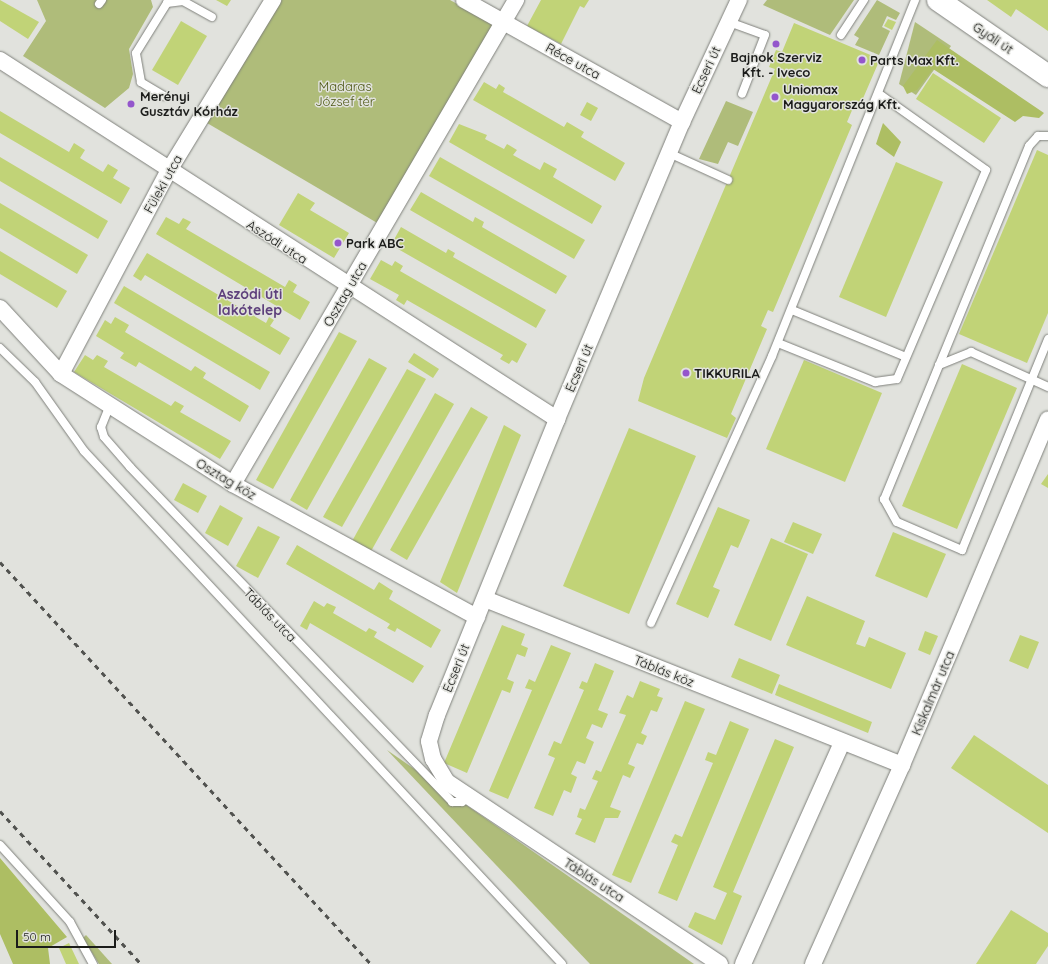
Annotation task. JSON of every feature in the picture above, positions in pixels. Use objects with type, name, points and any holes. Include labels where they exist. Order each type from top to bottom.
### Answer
[{"type":"street","name":"Füleki utca","points":[[61,374],[168,172],[273,0]]},
{"type":"street","name":"Réce utca","points":[[464,0],[682,122]]},
{"type":"street","name":"Osztag utca","points":[[233,484],[516,0]]},
{"type":"street","name":"Ecseri út","points":[[429,741],[477,617],[557,419],[682,122],[739,0]]},
{"type":"street","name":"Gyáli út","points":[[938,0],[1048,76]]},
{"type":"street","name":"Aszódi utca","points":[[1,62],[348,288],[557,419]]},
{"type":"street","name":"Osztag köz","points":[[0,308],[61,374],[233,484],[477,617]]},
{"type":"street","name":"Kiskalmár utca","points":[[813,964],[902,765],[1048,420]]},
{"type":"street","name":"Táblás köz","points":[[485,599],[842,743],[902,765]]},
{"type":"street","name":"Táblás utca","points":[[429,741],[439,773],[468,797],[720,964]]},
{"type":"street","points":[[743,964],[842,743]]},
{"type":"lane","points":[[841,35],[864,0]]},
{"type":"lane","points":[[651,623],[792,310],[879,94],[915,0]]},
{"type":"lane","points":[[164,96],[141,82],[136,53],[165,2],[183,1],[212,17]]},
{"type":"lane","points":[[729,22],[765,35],[742,94]]},
{"type":"lane","points":[[778,343],[875,382],[897,379],[986,170],[879,94]]},
{"type":"lane","points":[[1048,136],[1038,136],[1029,146],[884,499],[897,522],[962,550],[1048,338]]},
{"type":"lane","points":[[669,153],[728,180]]},
{"type":"lane","points":[[792,310],[906,357]]},
{"type":"lane","points":[[0,348],[35,382],[84,451],[562,964]]},
{"type":"lane","points":[[939,365],[971,352],[1030,381],[1048,387]]},
{"type":"lane","name":"Táblás utca","points":[[110,405],[101,419],[102,432],[130,467],[452,802],[462,802],[468,797]]},
{"type":"lane","points":[[0,845],[70,922],[93,964]]},
{"type":"green space","points":[[37,0],[151,0],[153,7],[129,49],[133,74],[129,88],[105,108],[23,56],[46,21]]},
{"type":"green space","name":"Madaras József tér","points":[[281,0],[450,0],[496,25],[379,224],[207,123]]},
{"type":"green space","points":[[767,0],[854,0],[830,35],[763,5]]},
{"type":"green space","points":[[877,0],[900,13],[896,20],[887,16],[882,27],[890,31],[879,55],[855,45],[859,38],[854,35]]},
{"type":"green space","points":[[915,22],[951,46],[916,95],[899,84]]},
{"type":"green space","points":[[937,40],[1044,113],[1039,118],[1023,116],[1015,122],[933,69],[917,90],[907,94],[903,86]]},
{"type":"green space","points":[[726,101],[753,112],[738,146],[728,142],[718,164],[699,159]]},
{"type":"green space","points":[[883,123],[901,142],[894,157],[876,144]]},
{"type":"green space","points":[[387,750],[462,802],[694,964],[590,964]]},
{"type":"green space","points":[[0,858],[67,937],[48,948],[50,964],[13,964],[0,934]]},
{"type":"green space","points":[[86,935],[112,964],[99,964],[83,938]]},
{"type":"building","points":[[0,0],[39,22],[28,39],[0,21]]},
{"type":"building","points":[[216,0],[231,0],[227,6]]},
{"type":"building","points":[[541,0],[589,0],[584,8],[580,6],[561,44],[527,26]]},
{"type":"building","points":[[987,0],[1048,0],[1048,31],[1016,9],[1011,17]]},
{"type":"building","points":[[888,19],[896,22],[892,30],[884,26]]},
{"type":"building","points":[[181,21],[207,36],[178,85],[152,70]]},
{"type":"building","points":[[794,23],[880,59],[858,110],[853,108],[847,122],[852,125],[773,312],[768,310],[761,326],[767,329],[731,414],[736,418],[727,438],[638,401],[644,378],[775,69],[769,67],[776,50],[782,52]]},
{"type":"building","points":[[933,73],[1001,118],[984,143],[916,99]]},
{"type":"building","points":[[484,82],[496,89],[499,84],[505,88],[503,92],[564,127],[567,122],[584,132],[581,137],[625,163],[615,181],[473,100]]},
{"type":"building","points":[[587,102],[598,108],[591,121],[580,115]]},
{"type":"building","points":[[0,111],[69,152],[74,143],[85,150],[80,158],[103,172],[108,164],[118,170],[113,178],[130,188],[121,204],[0,133]]},
{"type":"building","points":[[459,124],[487,135],[485,139],[504,149],[507,144],[517,150],[513,155],[540,170],[544,162],[557,169],[553,177],[602,206],[592,224],[449,142]]},
{"type":"building","points":[[1037,150],[1048,155],[1048,313],[1027,363],[959,334]]},
{"type":"building","points":[[0,157],[108,221],[98,239],[0,181]]},
{"type":"building","points":[[440,157],[585,240],[574,259],[429,176]]},
{"type":"building","points":[[896,162],[943,182],[886,317],[839,297]]},
{"type":"building","points":[[421,192],[473,222],[475,217],[484,222],[482,227],[567,276],[556,294],[410,210]]},
{"type":"building","points":[[298,193],[315,203],[310,210],[349,233],[334,258],[279,225]]},
{"type":"building","points":[[0,203],[88,255],[77,274],[0,228]]},
{"type":"building","points":[[166,217],[179,224],[183,218],[191,222],[186,229],[285,287],[289,280],[297,285],[293,292],[310,302],[300,320],[156,234]]},
{"type":"building","points":[[401,227],[446,253],[448,249],[455,253],[453,257],[546,310],[536,328],[391,245]]},
{"type":"building","points":[[0,251],[67,291],[57,308],[0,274]]},
{"type":"building","points":[[147,253],[266,323],[269,317],[274,320],[270,326],[290,338],[280,355],[145,275],[141,281],[133,276]]},
{"type":"building","points":[[381,260],[392,266],[395,261],[403,266],[400,271],[527,344],[517,363],[512,360],[509,364],[500,359],[503,355],[407,300],[404,305],[396,300],[399,295],[370,279]]},
{"type":"building","points":[[124,286],[270,372],[260,390],[114,303]]},
{"type":"building","points":[[115,317],[129,325],[125,332],[191,371],[195,366],[206,373],[203,378],[249,406],[240,422],[139,362],[136,367],[120,358],[124,353],[96,336],[105,320],[111,324]]},
{"type":"building","points":[[339,332],[357,341],[273,489],[256,480]]},
{"type":"building","points":[[414,353],[439,369],[433,378],[408,362]]},
{"type":"building","points":[[85,355],[93,360],[97,355],[108,361],[104,367],[171,406],[175,401],[184,406],[180,412],[231,441],[220,459],[74,372]]},
{"type":"building","points":[[369,358],[387,368],[307,510],[290,500]]},
{"type":"building","points":[[804,360],[882,393],[845,482],[766,449]]},
{"type":"building","points":[[962,364],[1017,388],[957,529],[902,506]]},
{"type":"building","points":[[407,369],[426,379],[342,527],[323,517]]},
{"type":"building","points":[[435,393],[454,404],[370,553],[351,543]]},
{"type":"building","points":[[471,407],[488,417],[407,560],[390,550]]},
{"type":"building","points":[[504,425],[521,435],[457,593],[440,582]]},
{"type":"building","points":[[629,428],[696,456],[629,614],[563,586]]},
{"type":"building","points":[[1048,474],[1048,488],[1041,484]]},
{"type":"building","points":[[183,483],[207,496],[198,513],[174,500]]},
{"type":"building","points":[[220,505],[243,518],[228,546],[205,533]]},
{"type":"building","points":[[718,507],[750,520],[738,548],[731,545],[713,587],[720,590],[708,618],[676,604]]},
{"type":"building","points":[[793,522],[822,534],[813,554],[784,542]]},
{"type":"building","points":[[258,526],[280,537],[258,578],[236,566]]},
{"type":"building","points":[[893,532],[946,554],[927,598],[875,576]]},
{"type":"building","points":[[771,538],[808,554],[771,641],[734,625]]},
{"type":"building","points":[[297,545],[374,590],[379,582],[393,591],[389,599],[441,630],[431,648],[397,628],[395,632],[387,628],[390,624],[286,564]]},
{"type":"building","points":[[807,596],[865,621],[856,644],[865,647],[869,637],[906,653],[891,689],[786,645]]},
{"type":"building","points":[[314,601],[324,607],[327,603],[336,607],[333,613],[366,632],[369,628],[377,632],[374,637],[424,666],[413,683],[310,623],[307,630],[300,626]]},
{"type":"building","points":[[502,625],[525,634],[521,645],[528,648],[525,657],[517,654],[507,679],[514,682],[510,693],[502,690],[467,773],[444,763]]},
{"type":"building","points":[[925,631],[938,636],[930,655],[918,650]]},
{"type":"building","points":[[1020,635],[1039,642],[1028,669],[1009,661]]},
{"type":"building","points":[[551,645],[571,653],[508,799],[489,791],[532,690],[525,688],[529,679],[535,682]]},
{"type":"building","points":[[739,658],[780,675],[772,694],[731,677]]},
{"type":"building","points":[[595,663],[614,671],[598,710],[608,714],[602,728],[592,724],[586,738],[594,742],[585,764],[577,761],[571,774],[577,777],[571,793],[564,790],[553,816],[534,808],[555,758],[548,755],[554,741],[561,744],[584,690],[579,688],[582,681],[587,683]]},
{"type":"building","points":[[640,681],[660,689],[657,696],[663,698],[657,712],[651,710],[641,733],[647,736],[643,745],[637,743],[628,764],[635,767],[630,778],[623,775],[610,807],[621,811],[618,818],[605,818],[595,843],[575,834],[582,819],[577,817],[580,808],[585,810],[598,781],[592,779],[596,770],[601,772],[626,715],[619,713],[627,695],[633,698]]},
{"type":"building","points":[[779,684],[872,722],[868,733],[775,695]]},
{"type":"building","points":[[685,701],[705,709],[631,883],[612,875]]},
{"type":"building","points":[[730,721],[749,729],[677,901],[658,893],[678,845],[671,842],[675,834],[682,837],[713,763],[705,760],[708,752],[716,755]]},
{"type":"building","points":[[974,735],[1048,785],[1048,833],[951,768]]},
{"type":"building","points":[[775,739],[794,747],[733,892],[742,896],[722,945],[688,927],[695,912],[715,920],[727,893],[713,887]]},
{"type":"building","points":[[1011,910],[1048,933],[1048,946],[1036,964],[976,964]]},
{"type":"building","points":[[69,943],[79,964],[66,964],[59,948]]},
{"type":"railway","points":[[0,562],[371,964]]},
{"type":"railway","points":[[0,811],[141,964]]},
{"type":"place","name":"Bajnok Szerviz Kft. - Iveco","points":[[776,44]]},
{"type":"place","name":"Parts Max Kft.","points":[[862,60]]},
{"type":"place","name":"Uniomax Magyarország Kft.","points":[[775,97]]},
{"type":"place","name":"Merényi Gusztáv Kórház","points":[[131,104]]},
{"type":"place","name":"Park ABC","points":[[338,243]]},
{"type":"place","name":"TIKKURILA","points":[[686,373]]},
{"type":"district","name":"Aszódi úti lakótelep","points":[[250,302]]}]
